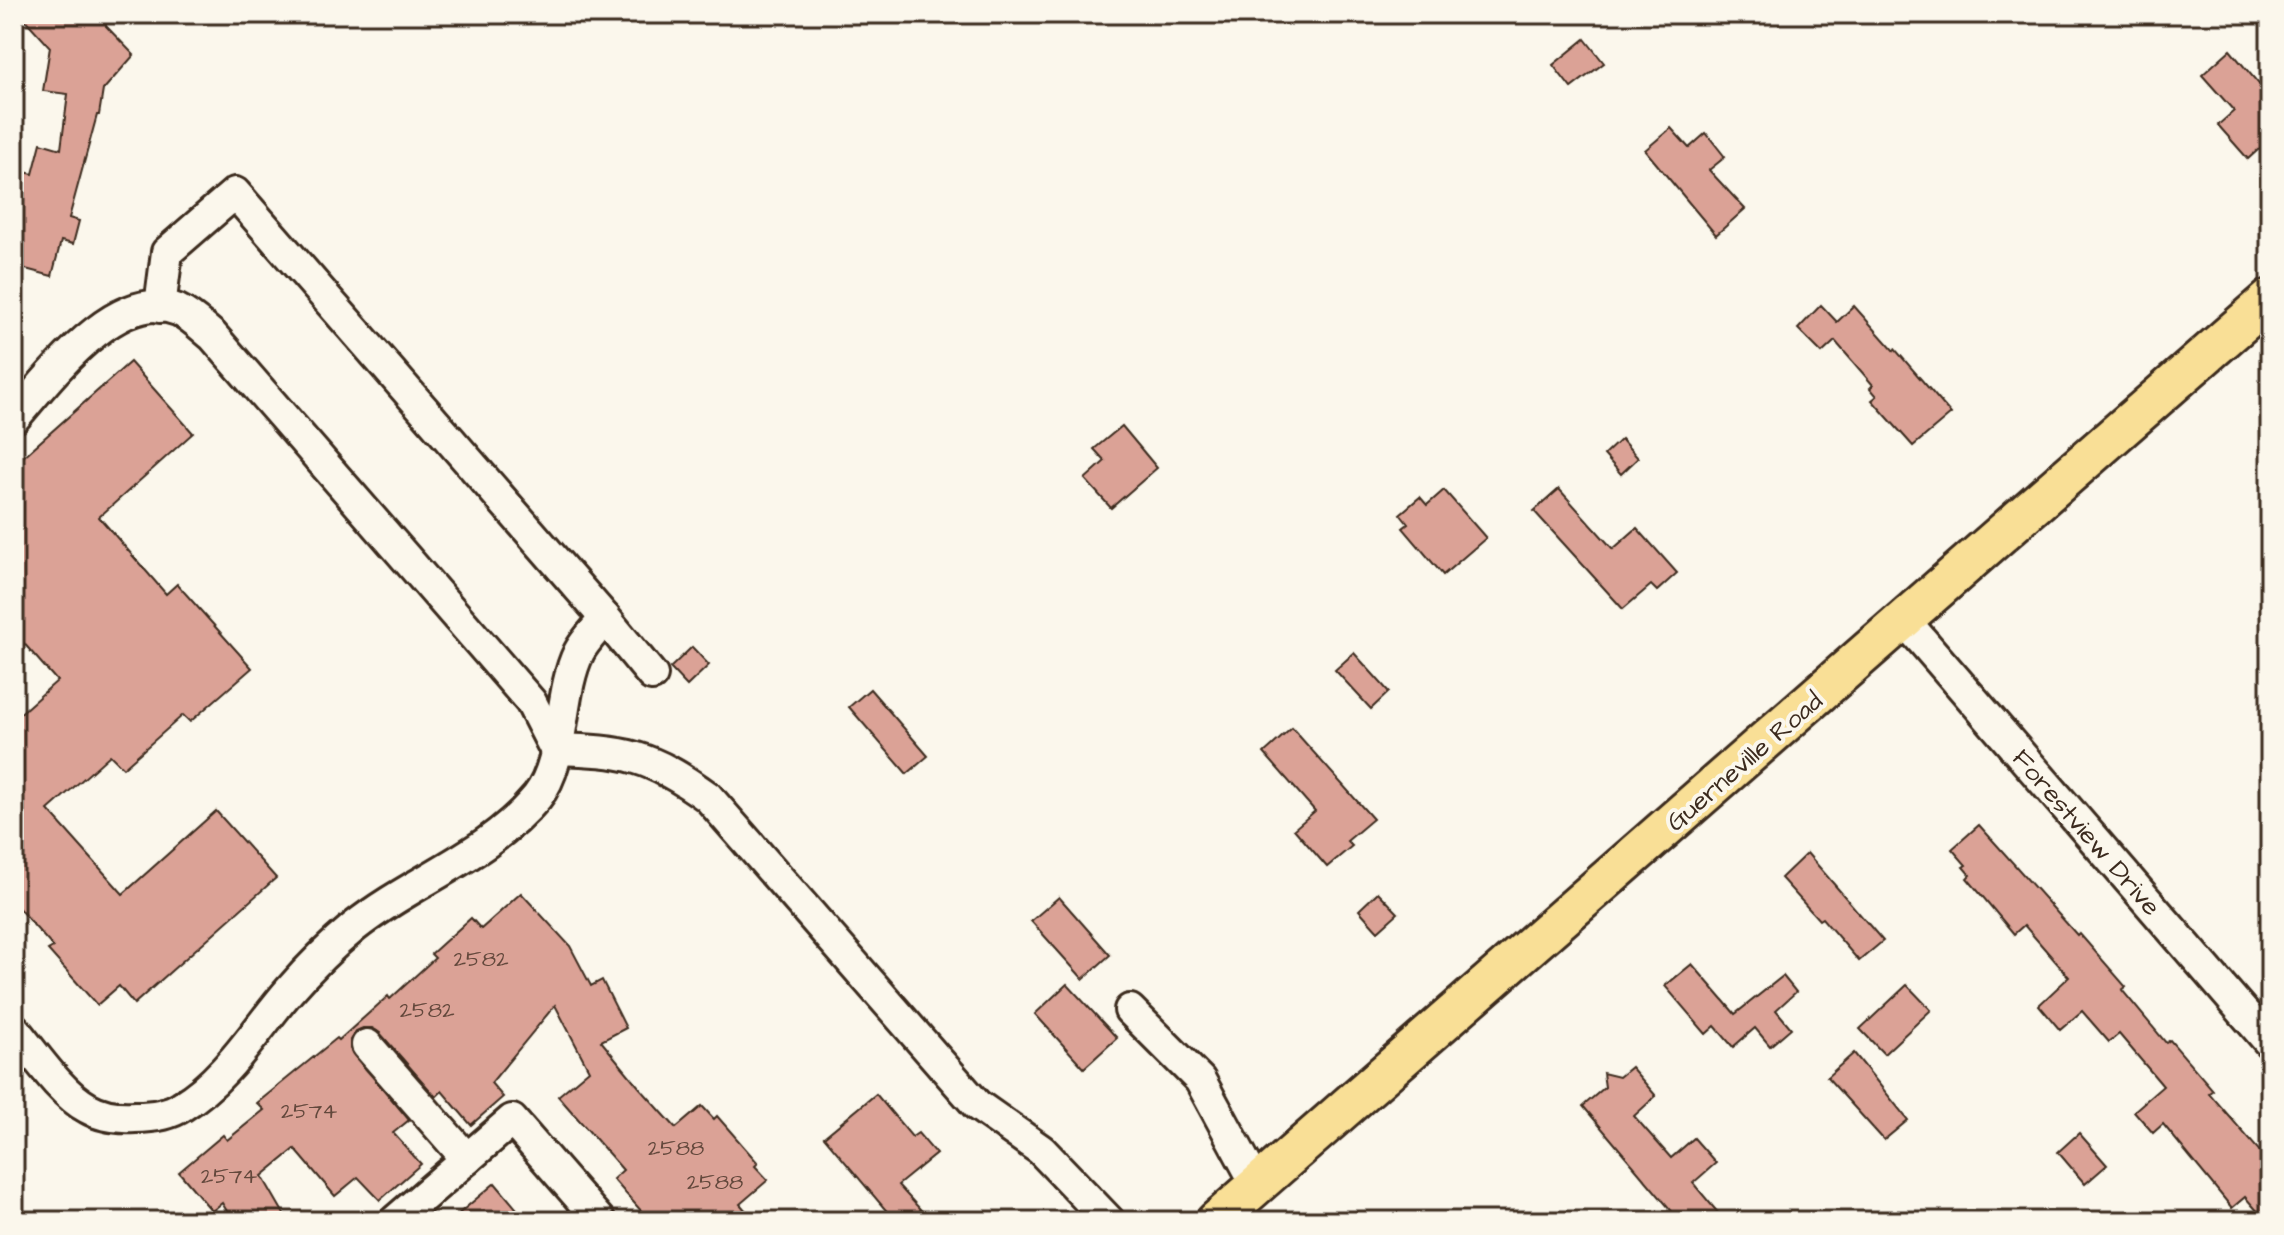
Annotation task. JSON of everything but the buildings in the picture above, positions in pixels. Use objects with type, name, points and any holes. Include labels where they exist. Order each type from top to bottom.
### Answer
[{"type":"main road","name":"Guerneville Road","points":[[1216,1221],[2270,299]]},
{"type":"street","points":[[160,307],[167,252],[235,193],[652,675]]},
{"type":"street","points":[[14,418],[50,376],[107,323],[124,312],[160,307],[176,309],[213,336],[531,702],[555,749]]},
{"type":"street","points":[[14,1029],[72,1097],[102,1115],[153,1116],[181,1108],[231,1062],[289,990],[356,926],[466,857],[506,827],[538,795],[551,768],[563,705],[579,651],[605,618]]},
{"type":"street","name":"Forestview Drive","points":[[1905,621],[2270,1043]]},
{"type":"street","points":[[555,749],[604,750],[638,757],[676,774],[708,797],[977,1105],[1041,1150],[1109,1221]]},
{"type":"street","points":[[1130,1010],[1200,1080],[1257,1185]]},
{"type":"street","points":[[367,1045],[467,1159]]},
{"type":"street","points":[[395,1221],[512,1120],[600,1221]]}]
